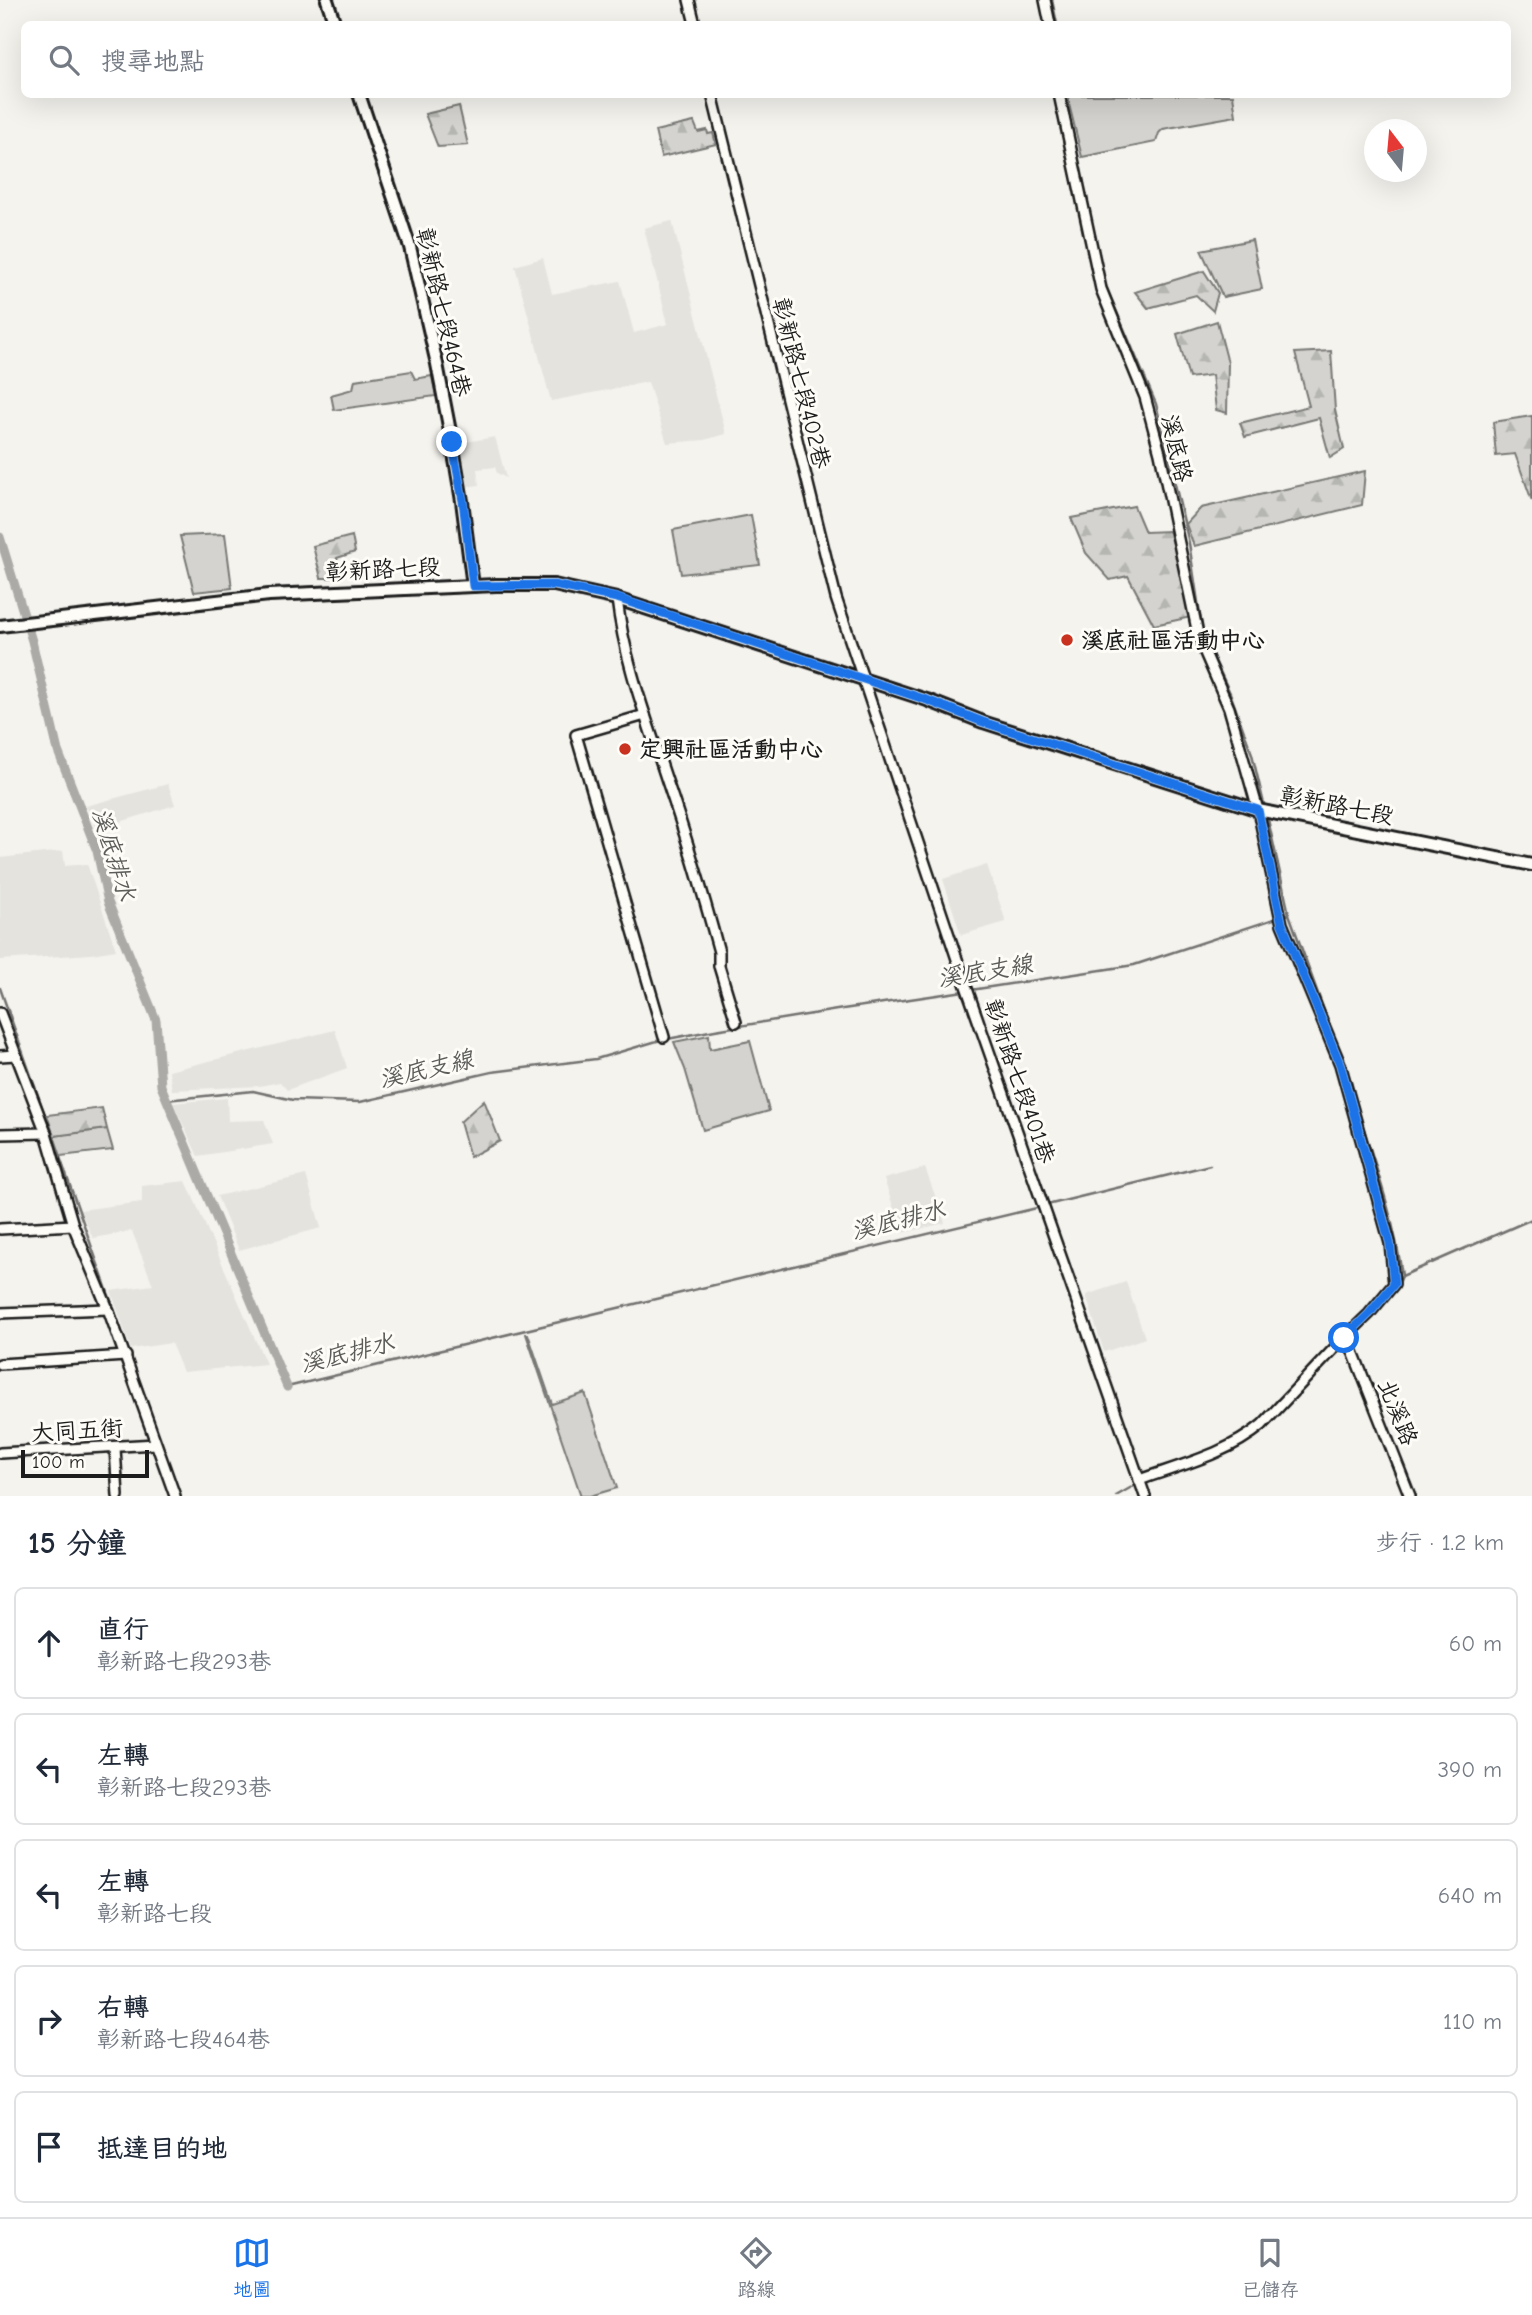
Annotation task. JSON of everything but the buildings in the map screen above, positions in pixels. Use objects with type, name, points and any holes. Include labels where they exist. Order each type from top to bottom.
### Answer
[{"type":"street","points":[[327,0],[334,21]]},
{"type":"street","points":[[689,0],[694,21]]},
{"type":"street","points":[[1045,0],[1049,21]]},
{"type":"street","name":"彰新路七段464巷","points":[[360,98],[410,247],[463,501],[473,586]]},
{"type":"street","name":"彰新路七段402巷","points":[[713,98],[822,548],[862,678]]},
{"type":"street","name":"溪底路","points":[[1060,98],[1101,289],[1144,397],[1160,453],[1199,639],[1229,708],[1258,810],[1282,924],[1340,1064],[1390,1243],[1394,1284],[1347,1341],[1250,1436],[1222,1450],[1139,1480]]},
{"type":"street","name":"彰新路七段","points":[[0,626],[269,595],[554,585],[617,598],[862,678],[983,722],[1258,810],[1532,865]]},
{"type":"street","points":[[617,598],[623,636],[645,715],[693,857],[719,952],[719,966],[736,1022]]},
{"type":"street","name":"彰新路七段401巷","points":[[862,678],[1145,1496]]},
{"type":"street","points":[[645,715],[576,735],[664,1037]]},
{"type":"street","points":[[0,1013],[46,1133],[73,1225],[108,1309],[174,1496]]},
{"type":"street","points":[[0,1056],[16,1055]]},
{"type":"street","points":[[0,1134],[46,1133]]},
{"type":"street","points":[[0,1229],[73,1225]]},
{"type":"street","points":[[0,1313],[108,1309]]},
{"type":"street","name":"北溪路","points":[[1347,1341],[1410,1496]]},
{"type":"street","points":[[0,1364],[125,1356]]},
{"type":"street","name":"大同五街","points":[[0,1453],[156,1444]]},
{"type":"street","points":[[115,1448],[118,1496]]},
{"type":"shaded area","points":[[672,221],[726,434],[704,440],[667,443],[648,382],[551,401],[515,266],[543,258],[552,294],[620,281],[634,333],[668,324],[644,228]]},
{"type":"shaded area","points":[[495,437],[506,478],[497,473],[495,467],[477,469],[479,485],[463,487],[455,444]]},
{"type":"shaded area","points":[[168,784],[175,805],[97,829],[86,806]]},
{"type":"shaded area","points":[[63,851],[65,866],[87,864],[116,950],[0,960],[0,858]]},
{"type":"shaded area","points":[[987,865],[1006,922],[961,935],[943,879]]},
{"type":"shaded area","points":[[335,1030],[347,1068],[287,1090],[280,1082],[259,1086],[172,1090],[169,1071]]},
{"type":"shaded area","points":[[227,1098],[228,1121],[264,1120],[273,1144],[198,1156],[173,1103]]},
{"type":"shaded area","points":[[925,1168],[945,1223],[902,1233],[884,1179]]},
{"type":"shaded area","points":[[306,1175],[321,1228],[239,1250],[217,1196]]},
{"type":"shaded area","points":[[186,1181],[266,1364],[183,1372],[171,1343],[131,1349],[111,1291],[153,1285],[132,1231],[93,1238],[80,1210],[142,1202],[142,1186]]},
{"type":"shaded area","points":[[1126,1282],[1145,1338],[1104,1352],[1086,1295]]},
{"type":"green space","points":[[1069,98],[1233,98],[1236,116],[1163,129],[1156,142],[1082,157]]},
{"type":"green space","points":[[459,106],[468,145],[438,147],[425,114]]},
{"type":"green space","points":[[694,122],[698,132],[707,130],[708,134],[713,133],[716,144],[661,157],[655,131]]},
{"type":"green space","points":[[1252,240],[1262,289],[1223,297],[1201,250]]},
{"type":"green space","points":[[1204,271],[1218,293],[1213,311],[1196,295],[1148,308],[1135,292]]},
{"type":"green space","points":[[1217,321],[1228,363],[1227,413],[1216,410],[1212,375],[1189,378],[1177,334]]},
{"type":"green space","points":[[1331,351],[1335,410],[1344,449],[1330,458],[1319,418],[1245,437],[1240,423],[1309,406],[1295,353]]},
{"type":"green space","points":[[411,371],[415,379],[432,376],[436,396],[334,410],[331,395],[353,389],[355,380]]},
{"type":"green space","points":[[1532,416],[1532,501],[1515,454],[1496,456],[1493,422]]},
{"type":"green space","points":[[1365,471],[1362,505],[1194,546],[1186,524],[1201,508]]},
{"type":"green space","points":[[1134,506],[1145,532],[1169,531],[1191,602],[1191,617],[1154,625],[1128,576],[1110,580],[1086,553],[1071,518]]},
{"type":"green space","points":[[751,515],[760,565],[681,574],[673,530]]},
{"type":"green space","points":[[225,534],[232,588],[194,592],[180,536]]},
{"type":"green space","points":[[352,536],[355,552],[337,558],[341,578],[321,578],[313,546]]},
{"type":"green space","points":[[709,1035],[710,1049],[750,1041],[769,1111],[703,1130],[674,1042]]},
{"type":"green space","points":[[484,1100],[500,1141],[470,1157],[460,1122]]},
{"type":"green space","points":[[102,1108],[107,1129],[54,1136],[47,1115]]},
{"type":"green space","points":[[107,1129],[113,1150],[61,1156],[54,1136]]},
{"type":"green space","points":[[526,1334],[552,1404],[585,1393],[617,1488],[581,1496]]},
{"type":"waterway","points":[[1052,0],[1056,21]]},
{"type":"waterway","points":[[1066,98],[1083,186]]},
{"type":"waterway","points":[[1099,258],[1105,284],[1156,404],[1189,543],[1203,635],[1230,693],[1252,754],[1265,808]]},
{"type":"waterway","name":"溪底排水","points":[[0,537],[32,641],[58,751],[97,851],[108,902],[156,1020],[161,1086],[287,1387]]},
{"type":"waterway","points":[[1267,815],[1289,914]]},
{"type":"waterway","name":"溪底支線","points":[[971,990],[1134,965],[1289,914],[1336,1043]]},
{"type":"waterway","points":[[0,988],[180,1496]]},
{"type":"waterway","name":"溪底支線","points":[[166,1100],[253,1091],[293,1100],[360,1102],[492,1072],[596,1059],[657,1041],[715,1030],[964,991]]},
{"type":"waterway","name":"溪底支線","points":[[1352,1092],[1388,1207],[1402,1276],[1532,1219]]},
{"type":"waterway","name":"溪底排水","points":[[1047,1205],[1210,1165]]},
{"type":"waterway","name":"溪底排水","points":[[287,1387],[1041,1207]]},
{"type":"waterway","points":[[1381,1307],[1396,1290],[1402,1276]]},
{"type":"waterway","points":[[1116,1496],[1137,1484]]},
{"type":"place","name":"溪底社區活動中心","points":[[1067,640]]},
{"type":"place","name":"定興社區活動中心","points":[[625,749]]},
{"type":"route","points":[[452,442],[463,501],[473,586],[554,585],[617,598],[927,700],[983,722],[1258,810],[1282,924],[1340,1064],[1390,1243],[1394,1284],[1344,1338]]}]
